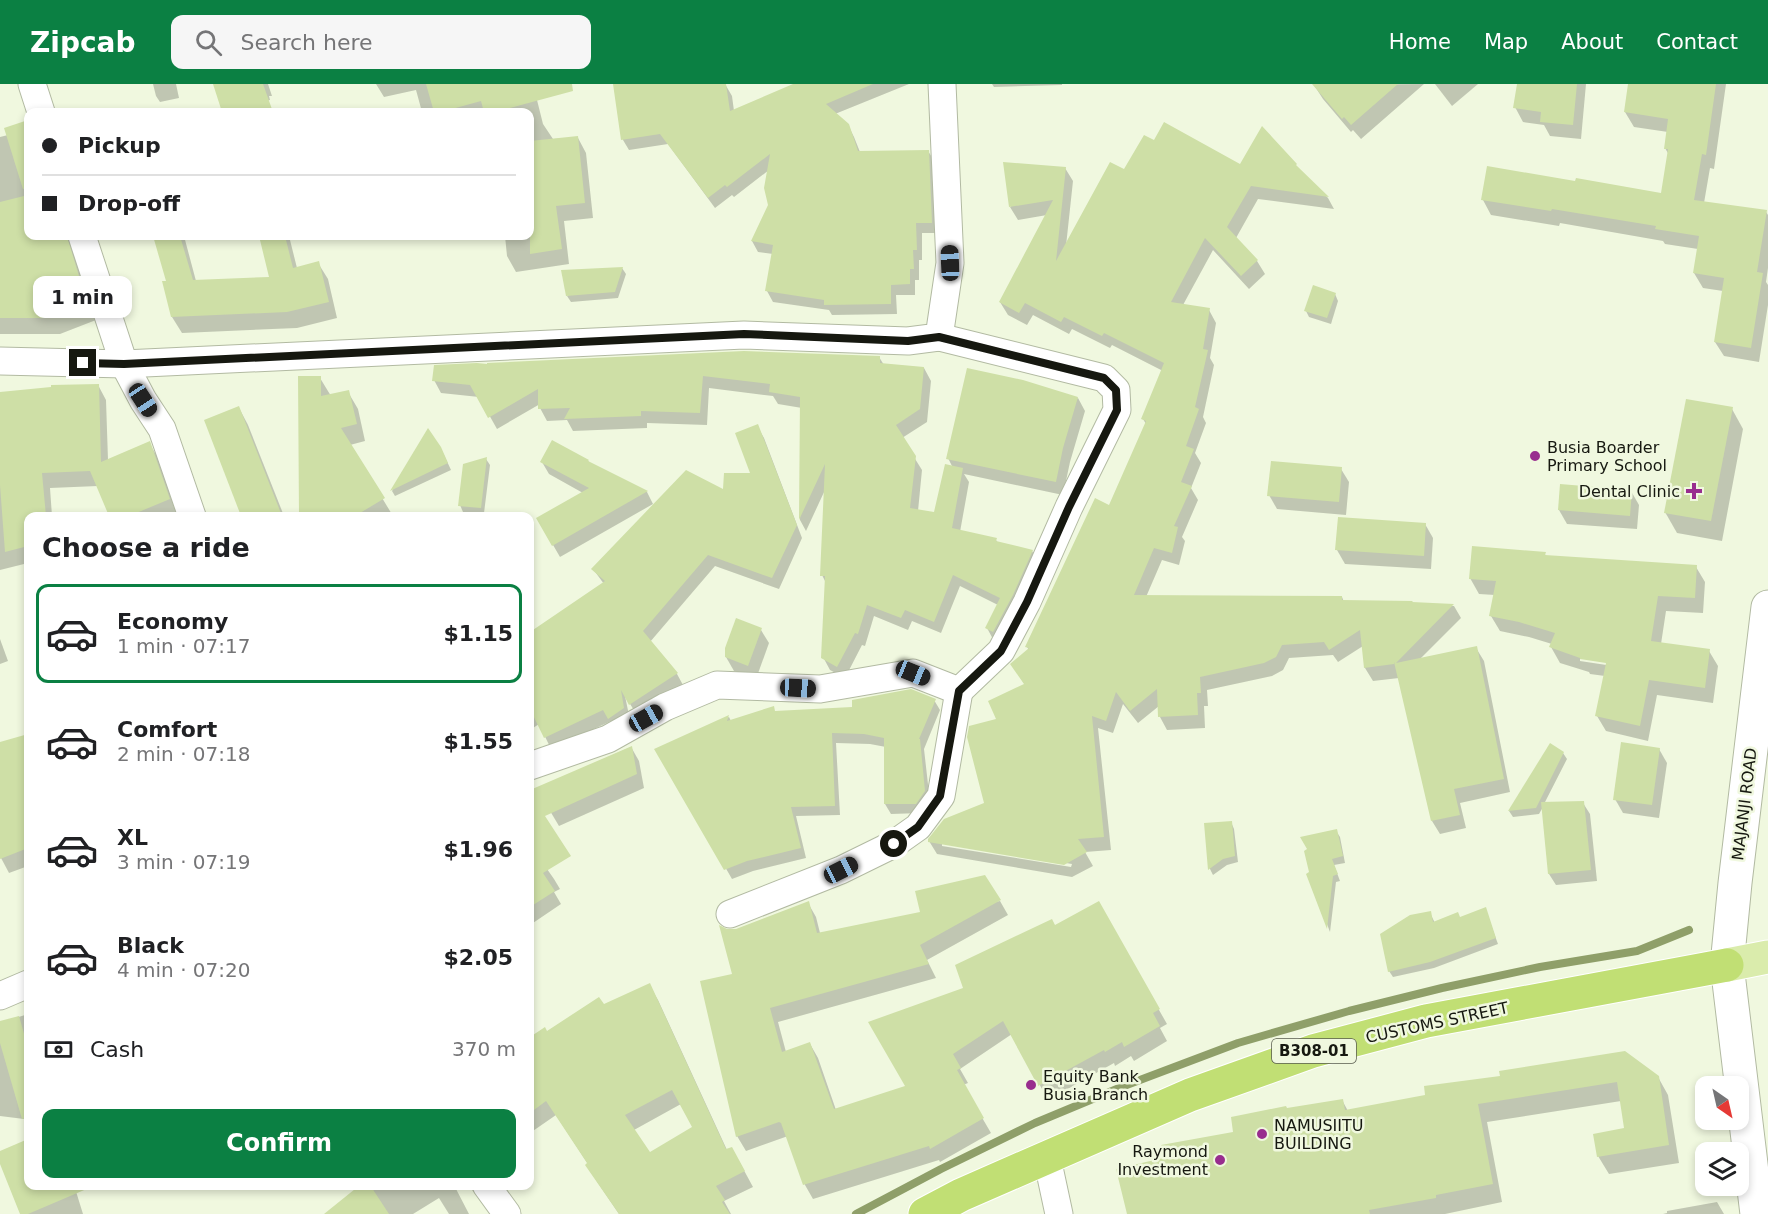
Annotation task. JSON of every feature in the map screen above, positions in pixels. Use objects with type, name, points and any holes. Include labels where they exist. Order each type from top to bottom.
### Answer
[{"type":"highway","name":"CUSTOMS STREET","points":[[925,1214],[1190,1095],[1313,1051],[1426,1021],[1727,966]]},
{"type":"main road","name":"MAJANJI ROAD","points":[[1757,1214],[1727,966],[1768,607]]},
{"type":"main road","name":"B308-01","points":[[1727,966],[1768,957]]},
{"type":"street","points":[[939,337],[950,263],[942,84]]},
{"type":"street","points":[[36,85],[40,108]]},
{"type":"street","points":[[83,240],[124,364],[162,429],[191,512]]},
{"type":"street","points":[[0,361],[124,364],[744,334],[908,341],[939,337],[1104,378],[1116,390],[1117,410],[1069,507],[1027,602],[1001,651],[959,691],[940,796],[918,827],[894,844],[841,870],[730,914]]},
{"type":"street","points":[[534,765],[608,738],[665,707],[717,685],[820,689],[913,673],[959,691]]},
{"type":"street","points":[[0,996],[24,986]]},
{"type":"street","points":[[1047,1158],[1059,1214]]},
{"type":"street","points":[[490,1190],[507,1214]]},
{"type":"building","points":[[213,84],[263,84],[272,108],[221,108]]},
{"type":"building","points":[[426,84],[572,84],[573,91],[510,108],[483,108],[481,101],[456,108],[433,108]]},
{"type":"building","points":[[613,84],[726,84],[730,111],[793,84],[873,84],[826,104],[849,124],[858,151],[929,150],[932,223],[916,223],[917,250],[913,250],[914,269],[910,269],[910,284],[891,285],[891,304],[824,305],[824,300],[765,291],[773,245],[751,241],[768,205],[764,188],[770,154],[727,187],[725,185],[708,198],[660,134],[621,140]]},
{"type":"building","points":[[1312,84],[1398,84],[1351,125],[1344,117],[1342,119]]},
{"type":"building","points":[[1517,84],[1577,84],[1573,125],[1540,122],[1541,112],[1513,108]]},
{"type":"building","points":[[1628,84],[1716,84],[1706,155],[1702,154],[1694,200],[1767,210],[1757,272],[1763,273],[1751,348],[1714,342],[1724,278],[1693,273],[1699,236],[1655,229],[1656,226],[1481,200],[1487,166],[1661,193],[1668,149],[1664,149],[1668,119],[1624,112]]},
{"type":"building","points":[[24,121],[24,189],[23,189],[4,128]]},
{"type":"building","points":[[1164,122],[1240,164],[1262,126],[1296,165],[1329,197],[1251,186],[1227,227],[1258,260],[1241,276],[1205,238],[1171,302],[1210,308],[1203,349],[1208,350],[1195,407],[1199,409],[1186,446],[1194,449],[1181,482],[1192,486],[1174,526],[1178,527],[1172,553],[1154,548],[1134,595],[1342,596],[1342,600],[1454,604],[1396,663],[1477,646],[1504,779],[1454,789],[1460,815],[1431,821],[1394,662],[1394,664],[1364,668],[1360,630],[1329,650],[1324,642],[1282,645],[1276,657],[1264,663],[1200,677],[1201,693],[1197,693],[1198,715],[1158,717],[1157,689],[1130,711],[1116,692],[1106,721],[1092,716],[1104,837],[1078,839],[1087,852],[1064,865],[928,842],[944,819],[984,803],[967,737],[969,726],[996,719],[988,701],[1024,684],[1010,664],[1029,648],[1025,647],[1095,498],[1109,505],[1146,421],[1141,419],[1164,363],[1104,333],[1102,336],[1064,317],[1061,322],[1025,303],[1019,313],[999,302],[1053,200],[1009,207],[1003,162],[1066,167],[1056,261],[1110,162],[1124,169],[1144,135],[1154,140]]},
{"type":"building","points":[[578,136],[585,203],[556,206],[562,249],[530,254],[530,240],[534,240],[534,141]]},
{"type":"building","points":[[24,196],[24,240],[68,240],[87,303],[50,318],[0,318],[0,202]]},
{"type":"building","points":[[154,240],[181,240],[193,280],[269,277],[260,240],[286,240],[293,268],[319,261],[329,302],[287,312],[171,317],[162,281],[166,281]]},
{"type":"building","points":[[623,267],[615,292],[566,296],[561,270]]},
{"type":"building","points":[[1313,285],[1336,293],[1327,318],[1304,311]]},
{"type":"building","points":[[744,351],[880,356],[880,363],[924,367],[920,409],[896,425],[916,456],[910,508],[934,512],[945,464],[963,468],[952,528],[997,538],[996,541],[1033,550],[993,632],[985,628],[1000,598],[953,575],[934,622],[905,610],[901,618],[867,605],[858,634],[855,633],[837,667],[821,658],[825,576],[820,576],[825,464],[799,520],[800,397],[769,392],[770,384],[703,376],[700,413],[641,411],[641,416],[564,419],[570,408],[538,409],[538,389],[488,418],[470,385],[432,381],[434,365]]},
{"type":"building","points":[[967,368],[1023,380],[1078,397],[1056,482],[946,459]]},
{"type":"building","points":[[298,376],[321,376],[321,396],[349,390],[357,424],[341,428],[385,498],[362,512],[299,512]]},
{"type":"building","points":[[99,384],[101,462],[150,441],[170,499],[139,512],[107,512],[90,471],[42,473],[46,512],[24,512],[24,547],[5,552],[0,485],[0,392],[51,387],[51,385]]},
{"type":"building","points":[[1686,399],[1733,407],[1711,521],[1664,513]]},
{"type":"building","points":[[239,406],[280,512],[239,512],[204,420]]},
{"type":"building","points":[[758,424],[797,525],[772,578],[708,555],[643,631],[678,673],[629,705],[621,690],[624,708],[608,719],[603,710],[544,738],[534,717],[534,629],[605,581],[591,569],[686,470],[723,489],[724,473],[750,473],[735,433]]},
{"type":"building","points":[[428,428],[441,447],[448,463],[390,491]]},
{"type":"building","points":[[552,440],[648,491],[552,546],[536,518],[589,488],[540,462]]},
{"type":"building","points":[[487,457],[481,508],[458,506],[463,464]]},
{"type":"building","points":[[1271,461],[1342,467],[1339,502],[1267,496]]},
{"type":"building","points":[[1560,484],[1632,490],[1630,516],[1558,510]]},
{"type":"building","points":[[1338,517],[1426,523],[1424,556],[1335,550]]},
{"type":"building","points":[[1472,546],[1546,552],[1545,555],[1697,565],[1695,598],[1658,596],[1651,641],[1710,649],[1705,688],[1649,680],[1640,726],[1595,716],[1606,663],[1580,659],[1549,647],[1555,633],[1489,616],[1496,581],[1469,579]]},
{"type":"building","points":[[736,618],[762,628],[748,666],[725,657],[725,648]]},
{"type":"building","points":[[911,689],[936,699],[919,739],[925,791],[916,804],[884,804],[884,738],[864,734],[832,733],[835,806],[791,807],[801,848],[747,861],[724,870],[654,749],[729,715],[727,721],[774,706],[775,711],[852,707],[852,700]]},
{"type":"building","points":[[24,735],[24,850],[0,859],[0,742]]},
{"type":"building","points":[[1621,742],[1660,748],[1652,805],[1613,800]]},
{"type":"building","points":[[1550,743],[1564,752],[1536,808],[1508,811]]},
{"type":"building","points":[[632,746],[637,774],[545,816],[571,856],[543,873],[555,891],[534,904],[534,788]]},
{"type":"building","points":[[1584,801],[1591,870],[1548,874],[1541,802]]},
{"type":"building","points":[[1232,821],[1235,856],[1223,859],[1208,870],[1204,823]]},
{"type":"building","points":[[1337,829],[1343,856],[1332,859],[1338,874],[1333,876],[1327,929],[1306,874],[1309,872],[1304,851],[1307,849],[1300,837]]},
{"type":"building","points":[[985,875],[1001,900],[920,945],[929,964],[770,1008],[782,1052],[810,1042],[834,1109],[905,1086],[868,1022],[963,988],[955,965],[1052,919],[1055,925],[1099,901],[1160,1009],[1153,1013],[1160,1026],[1124,1047],[1122,1042],[1105,1052],[1104,1050],[1038,1086],[1003,1021],[953,1054],[961,1068],[957,1070],[984,1118],[930,1149],[929,1146],[803,1185],[781,1123],[736,1137],[700,981],[732,974],[719,925],[727,929],[736,929],[809,901],[817,933],[920,912],[915,891]]},
{"type":"building","points":[[1486,907],[1496,938],[1430,962],[1388,972],[1380,934],[1410,915],[1431,911],[1433,922],[1458,912],[1460,917]]},
{"type":"building","points":[[650,983],[726,1149],[732,1147],[745,1171],[716,1186],[730,1214],[619,1214],[585,1165],[587,1163],[546,1101],[534,1110],[534,1034],[545,1027],[547,1031],[599,997],[604,1004]],"holes":[[[672,1090],[692,1127],[650,1152],[625,1115]]]},
{"type":"building","points":[[19,1016],[24,1034],[24,1119],[22,1119],[0,1043],[0,1021]]},
{"type":"building","points":[[1625,1051],[1659,1076],[1669,1145],[1597,1157],[1593,1134],[1624,1128],[1617,1082],[1478,1104],[1493,1184],[1436,1195],[1436,1198],[1369,1210],[1370,1214],[1127,1214],[1116,1169],[1163,1158],[1161,1145],[1233,1132],[1231,1117],[1286,1106],[1287,1108],[1343,1099],[1345,1110],[1425,1095],[1424,1086],[1500,1076],[1499,1071]]},
{"type":"building","points":[[24,1141],[24,1190],[84,1190],[28,1214],[20,1214],[0,1164],[0,1151]]},
{"type":"building","points":[[354,1190],[373,1190],[389,1214],[324,1214]]},
{"type":"waterway","points":[[856,1214],[1035,1123],[1238,1043],[1349,1011],[1442,988],[1540,967],[1637,951],[1689,930]]},
{"type":"place","name":"Busia Boarder Primary School","points":[[1535,456]]},
{"type":"place","name":"Dental Clinic","points":[[1694,491]]},
{"type":"place","name":"Equity Bank Busia Branch","points":[[1031,1085]]},
{"type":"place","name":"NAMUSIITU BUILDING","points":[[1262,1134]]},
{"type":"place","name":"Raymond Investment","points":[[1220,1160]]},
{"type":"route","points":[[83,363],[124,364],[744,334],[908,341],[939,337],[1104,378],[1116,390],[1117,410],[1069,507],[1027,602],[1001,651],[959,691],[940,796],[918,827],[894,844]]}]
